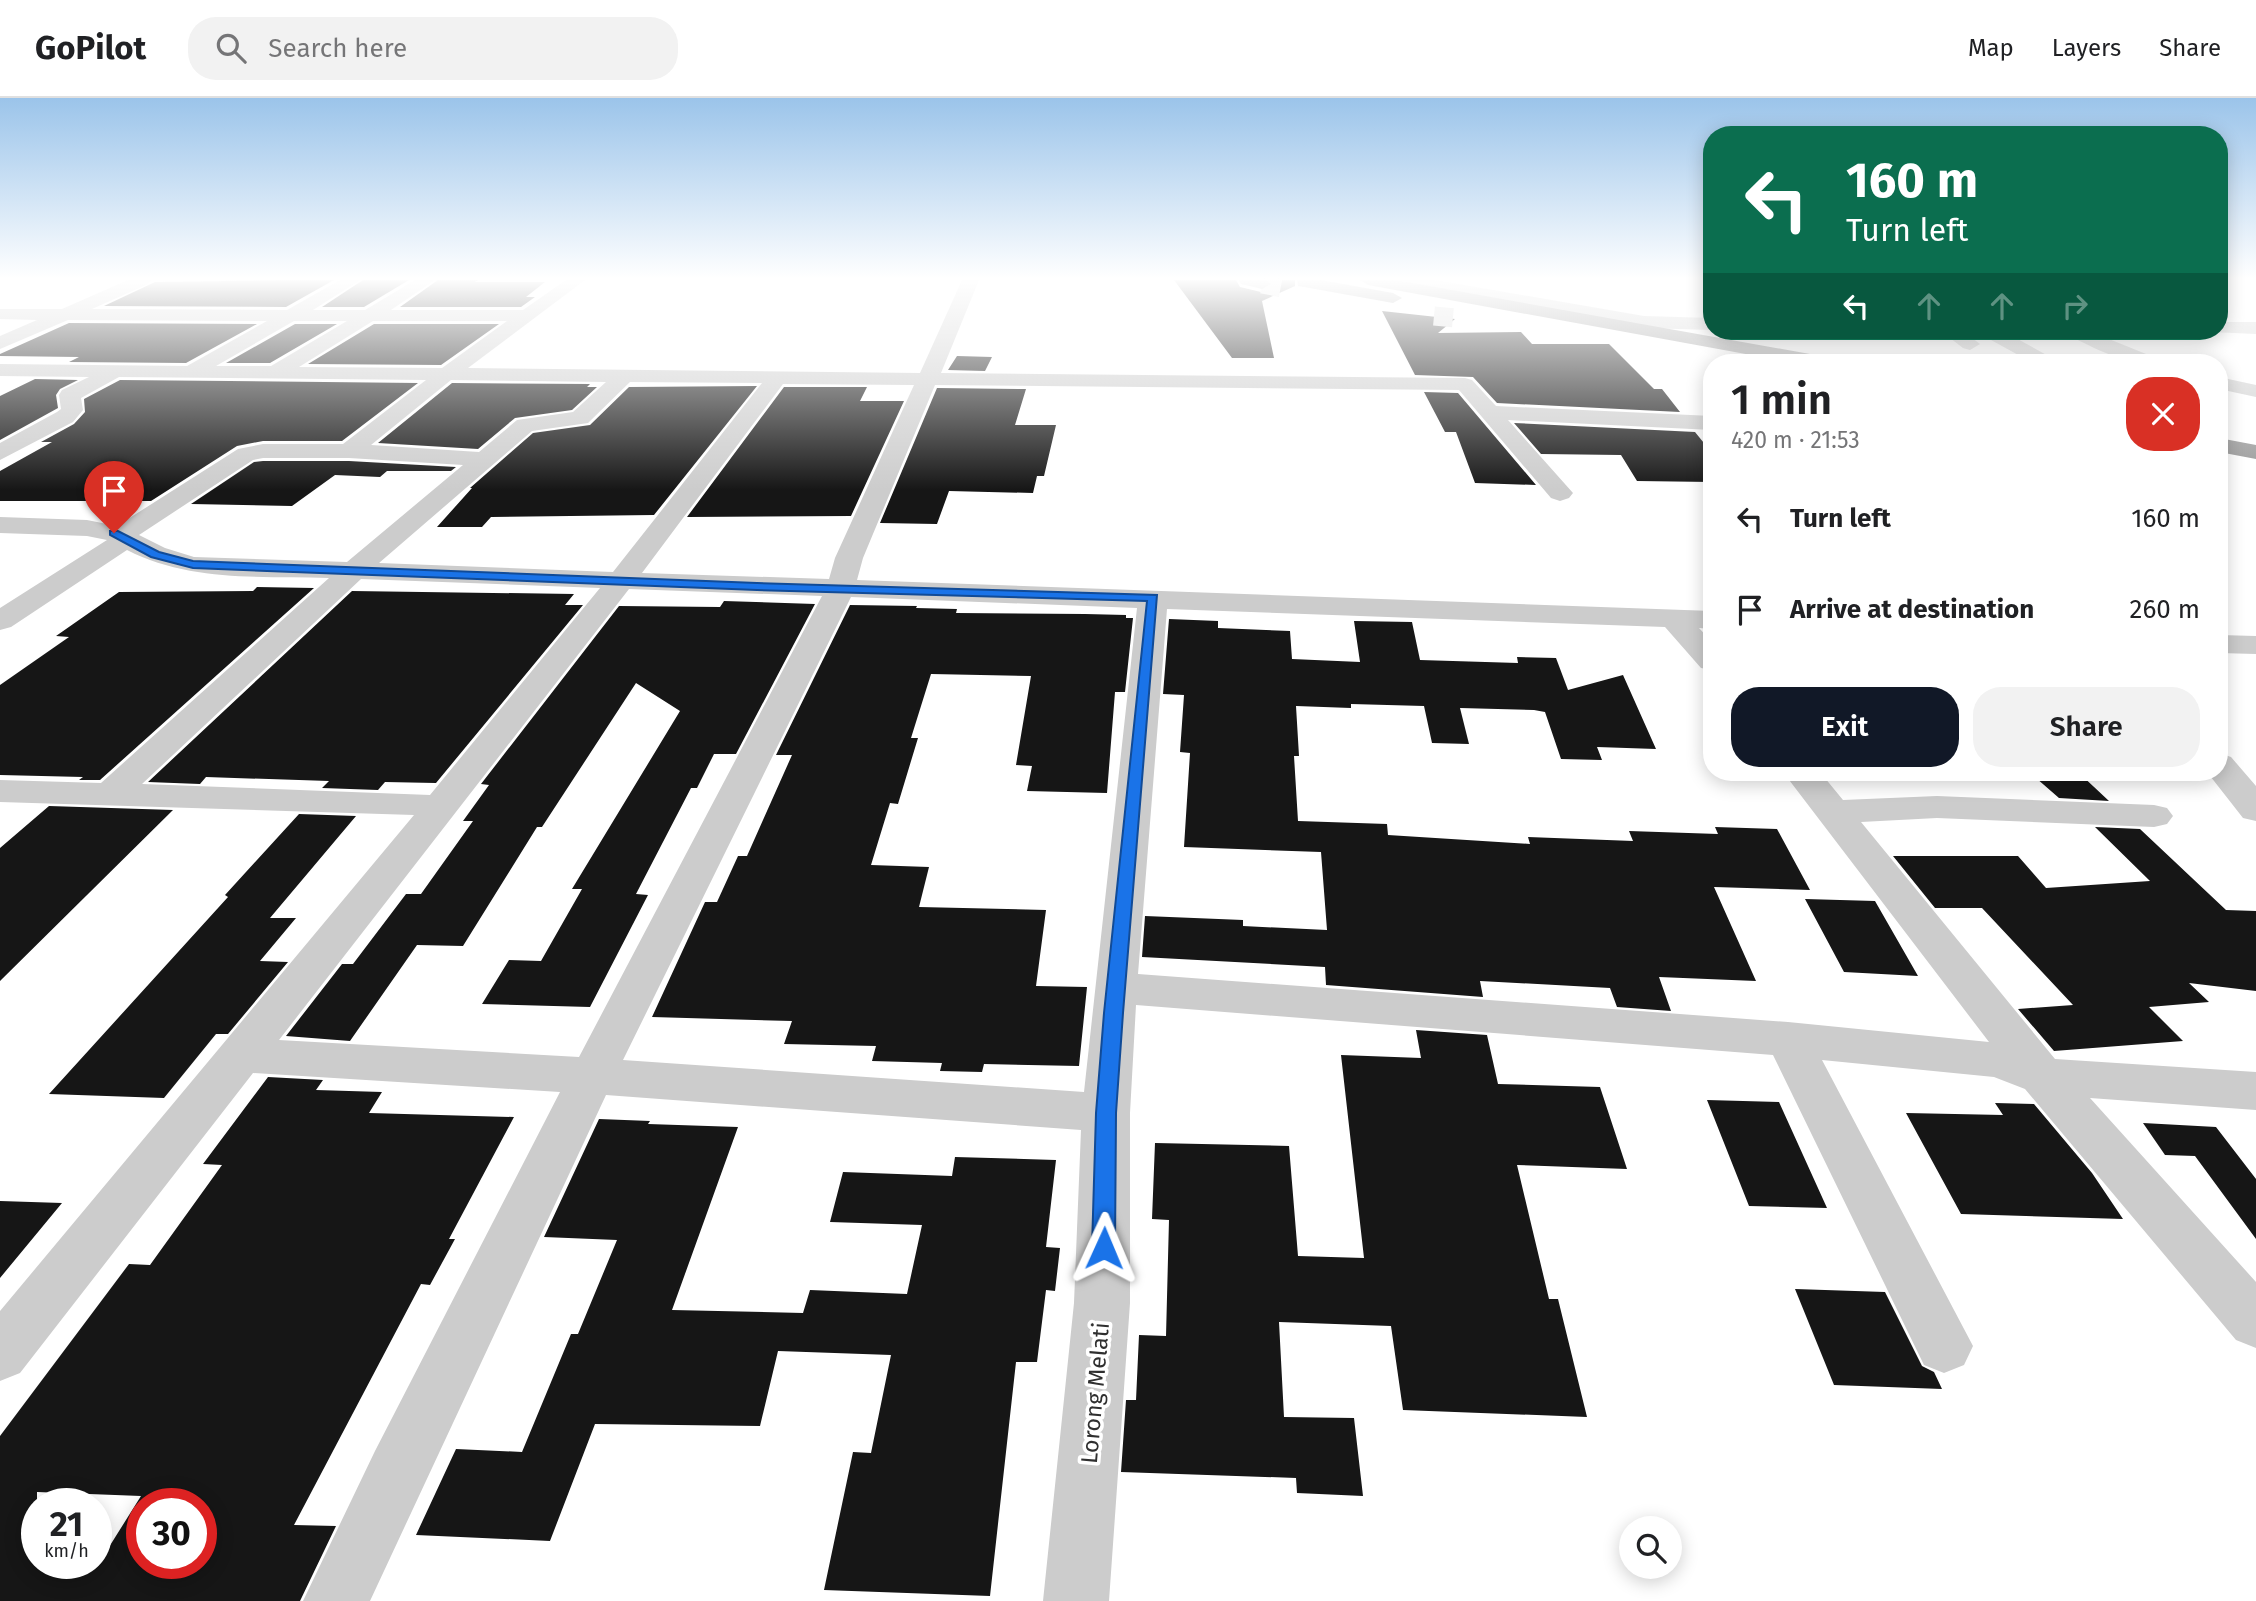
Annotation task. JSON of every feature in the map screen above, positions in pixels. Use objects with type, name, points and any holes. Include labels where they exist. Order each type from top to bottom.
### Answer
[{"type":"highway","points":[[1690,350],[1712,354]]},
{"type":"highway","points":[[1755,350],[1777,354]]},
{"type":"highway","points":[[2228,434],[2256,439]]},
{"type":"highway","points":[[2228,447],[2256,452]]},
{"type":"street","points":[[190,372],[228,350]]},
{"type":"street","points":[[256,395],[318,350]]},
{"type":"street","points":[[349,451],[480,350]]},
{"type":"street","points":[[336,1601],[417,1429],[591,1076],[840,590],[849,558],[941,350]]},
{"type":"street","points":[[1458,361],[1468,372],[1465,384]]},
{"type":"street","points":[[0,370],[1465,384],[1560,493]]},
{"type":"street","points":[[0,453],[65,417],[72,410],[70,395],[114,372]]},
{"type":"street","points":[[110,794],[355,570],[524,425],[580,418],[626,375]]},
{"type":"street","points":[[0,1354],[667,523],[778,376]]},
{"type":"street","points":[[2228,385],[2256,391]]},
{"type":"street","points":[[1489,412],[1703,423]]},
{"type":"street","points":[[0,621],[246,454],[263,450],[349,451],[484,459]]},
{"type":"street","points":[[0,525],[87,528],[122,538],[155,554],[193,565],[1703,620]]},
{"type":"street","name":"Lorong Melati","points":[[1076,1601],[1102,1303],[1106,1113],[1115,988],[1153,598]]},
{"type":"street","points":[[1673,618],[1703,651]]},
{"type":"street","points":[[2228,775],[2256,810]]},
{"type":"street","points":[[1808,781],[2042,1076],[2256,1322]]},
{"type":"street","points":[[0,791],[389,803],[440,807]]},
{"type":"street","points":[[1833,812],[1937,807],[2154,816]]},
{"type":"street","points":[[1115,988],[1788,1039],[1998,1060],[2042,1076],[2256,1091]]},
{"type":"street","points":[[1788,1039],[1944,1346]]},
{"type":"street","points":[[239,1055],[591,1076],[1106,1113]]},
{"type":"building","points":[[9,350],[209,350],[186,363],[69,362],[79,357],[0,354]]},
{"type":"building","points":[[249,350],[292,350],[270,363],[226,363]]},
{"type":"building","points":[[331,350],[462,350],[441,365],[308,364]]},
{"type":"building","points":[[1226,350],[1272,350],[1274,358],[1232,358]]},
{"type":"building","points":[[1402,350],[1615,350],[1654,389],[1662,389],[1680,412],[1497,403],[1473,377],[1415,375]]},
{"type":"building","points":[[957,356],[992,357],[985,371],[948,370]]},
{"type":"building","points":[[35,379],[78,380],[60,389],[56,395],[58,408],[0,440],[0,396]]},
{"type":"building","points":[[120,380],[418,383],[342,441],[263,441],[237,446],[151,501],[0,501],[0,471],[52,442],[41,442],[74,424],[85,412],[84,399]]},
{"type":"building","points":[[452,383],[590,384],[587,387],[597,387],[572,410],[515,418],[478,449],[378,443]]},
{"type":"building","points":[[757,386],[654,515],[491,517],[482,527],[437,527],[470,488],[533,433],[590,425],[629,387]]},
{"type":"building","points":[[784,387],[867,387],[860,401],[904,401],[851,516],[687,517]]},
{"type":"building","points":[[937,388],[1026,389],[1015,425],[1056,425],[1044,476],[1037,476],[1033,493],[949,491],[937,524],[880,523]]},
{"type":"building","points":[[1424,392],[1458,393],[1536,485],[1475,483],[1456,432],[1445,432]]},
{"type":"building","points":[[1514,423],[1695,432],[1703,442],[1703,482],[1637,481],[1621,455],[1541,454]]},
{"type":"building","points":[[349,461],[456,467],[451,471],[387,471],[380,477],[335,475],[292,506],[191,504],[254,462]]},
{"type":"building","points":[[257,587],[314,588],[100,780],[79,780],[83,777],[0,775],[0,685],[69,637],[56,636],[119,592],[253,591]]},
{"type":"building","points":[[352,591],[574,594],[565,605],[583,605],[436,783],[385,782],[378,790],[322,788],[329,781],[206,777],[200,784],[148,782]]},
{"type":"building","points":[[724,601],[815,604],[736,754],[714,754],[697,788],[691,788],[636,894],[648,895],[590,1007],[482,1004],[509,960],[541,961],[582,889],[572,889],[680,711],[636,683],[542,827],[537,827],[463,946],[417,945],[350,1041],[286,1036],[342,964],[353,964],[406,894],[421,894],[473,821],[463,821],[489,785],[481,784],[619,606],[720,607]]},
{"type":"building","points":[[850,605],[957,609],[956,613],[1126,615],[1126,618],[1133,618],[1125,692],[1115,692],[1107,793],[1027,791],[1032,766],[1016,765],[1031,676],[931,674],[911,738],[918,738],[898,804],[890,803],[871,865],[929,867],[919,907],[1046,910],[1036,986],[1087,987],[1079,1066],[984,1064],[982,1072],[940,1071],[942,1063],[872,1061],[876,1046],[784,1044],[792,1021],[652,1017],[705,902],[717,902],[738,856],[747,856],[792,755],[776,755]]},
{"type":"building","points":[[1169,619],[1218,621],[1218,628],[1290,631],[1292,659],[1360,662],[1354,621],[1412,622],[1420,660],[1518,663],[1517,657],[1556,658],[1568,690],[1623,675],[1656,749],[1597,747],[1602,760],[1561,759],[1545,712],[1534,710],[1460,708],[1469,744],[1432,743],[1424,706],[1296,706],[1299,756],[1294,756],[1298,821],[1387,824],[1388,835],[1530,844],[1528,837],[1633,841],[1629,831],[1718,834],[1715,827],[1777,829],[1810,890],[1714,887],[1756,981],[1659,977],[1671,1011],[1617,1007],[1610,988],[1480,981],[1483,997],[1326,985],[1325,967],[1142,957],[1145,916],[1243,920],[1243,926],[1327,930],[1321,852],[1184,847],[1190,753],[1180,752],[1184,695],[1163,694]]},
{"type":"building","points":[[2039,781],[2088,781],[2109,801],[2059,798]]},
{"type":"building","points":[[49,806],[173,810],[0,981],[0,848]]},
{"type":"building","points":[[299,814],[356,816],[270,918],[296,918],[260,961],[288,962],[228,1034],[216,1034],[164,1098],[49,1094],[228,897],[225,895]]},
{"type":"building","points":[[2095,827],[2140,829],[2226,910],[2256,911],[2256,991],[2189,983],[2209,1002],[2149,1007],[2183,1041],[2054,1051],[2018,1009],[2073,1005],[1982,908],[1935,908],[1893,856],[2018,856],[2046,888],[2150,881]]},
{"type":"building","points":[[1805,899],[1875,901],[1918,976],[1844,972]]},
{"type":"building","points":[[1416,1030],[1487,1035],[1498,1084],[1600,1087],[1627,1169],[1517,1165],[1549,1299],[1558,1299],[1587,1417],[1403,1410],[1391,1326],[1279,1322],[1284,1417],[1354,1418],[1363,1496],[1297,1493],[1296,1478],[1121,1472],[1126,1400],[1136,1400],[1139,1335],[1166,1336],[1169,1220],[1152,1219],[1155,1143],[1289,1146],[1298,1256],[1364,1258],[1341,1055],[1421,1058]]},
{"type":"building","points":[[268,1077],[323,1080],[316,1090],[382,1092],[369,1113],[514,1117],[449,1239],[455,1239],[430,1285],[421,1284],[294,1525],[336,1526],[300,1601],[0,1601],[0,1436],[129,1264],[150,1265],[222,1165],[203,1164]]},
{"type":"building","points":[[1707,1100],[1779,1102],[1827,1208],[1749,1206]]},
{"type":"building","points":[[1995,1103],[2034,1104],[2092,1173],[2123,1219],[1961,1214],[1906,1113],[2003,1115]]},
{"type":"building","points":[[599,1119],[650,1121],[648,1124],[738,1127],[672,1310],[803,1313],[810,1290],[907,1294],[922,1225],[830,1222],[843,1172],[952,1176],[955,1157],[1056,1160],[1046,1247],[1060,1248],[1055,1291],[1046,1290],[1037,1362],[1016,1362],[990,1596],[824,1590],[853,1452],[871,1453],[891,1355],[778,1351],[760,1426],[595,1424],[550,1541],[416,1535],[456,1449],[522,1452],[571,1334],[578,1334],[617,1240],[544,1237]]},
{"type":"building","points":[[2143,1123],[2216,1127],[2256,1179],[2256,1239],[2195,1156],[2165,1155]]},
{"type":"building","points":[[0,1201],[62,1203],[0,1278]]},
{"type":"building","points":[[1795,1289],[1885,1292],[1922,1366],[1934,1372],[1942,1389],[1834,1385]]},
{"type":"route","points":[[114,533],[155,554],[193,565],[757,587],[1153,598],[1106,1113],[1104,1248]]}]
